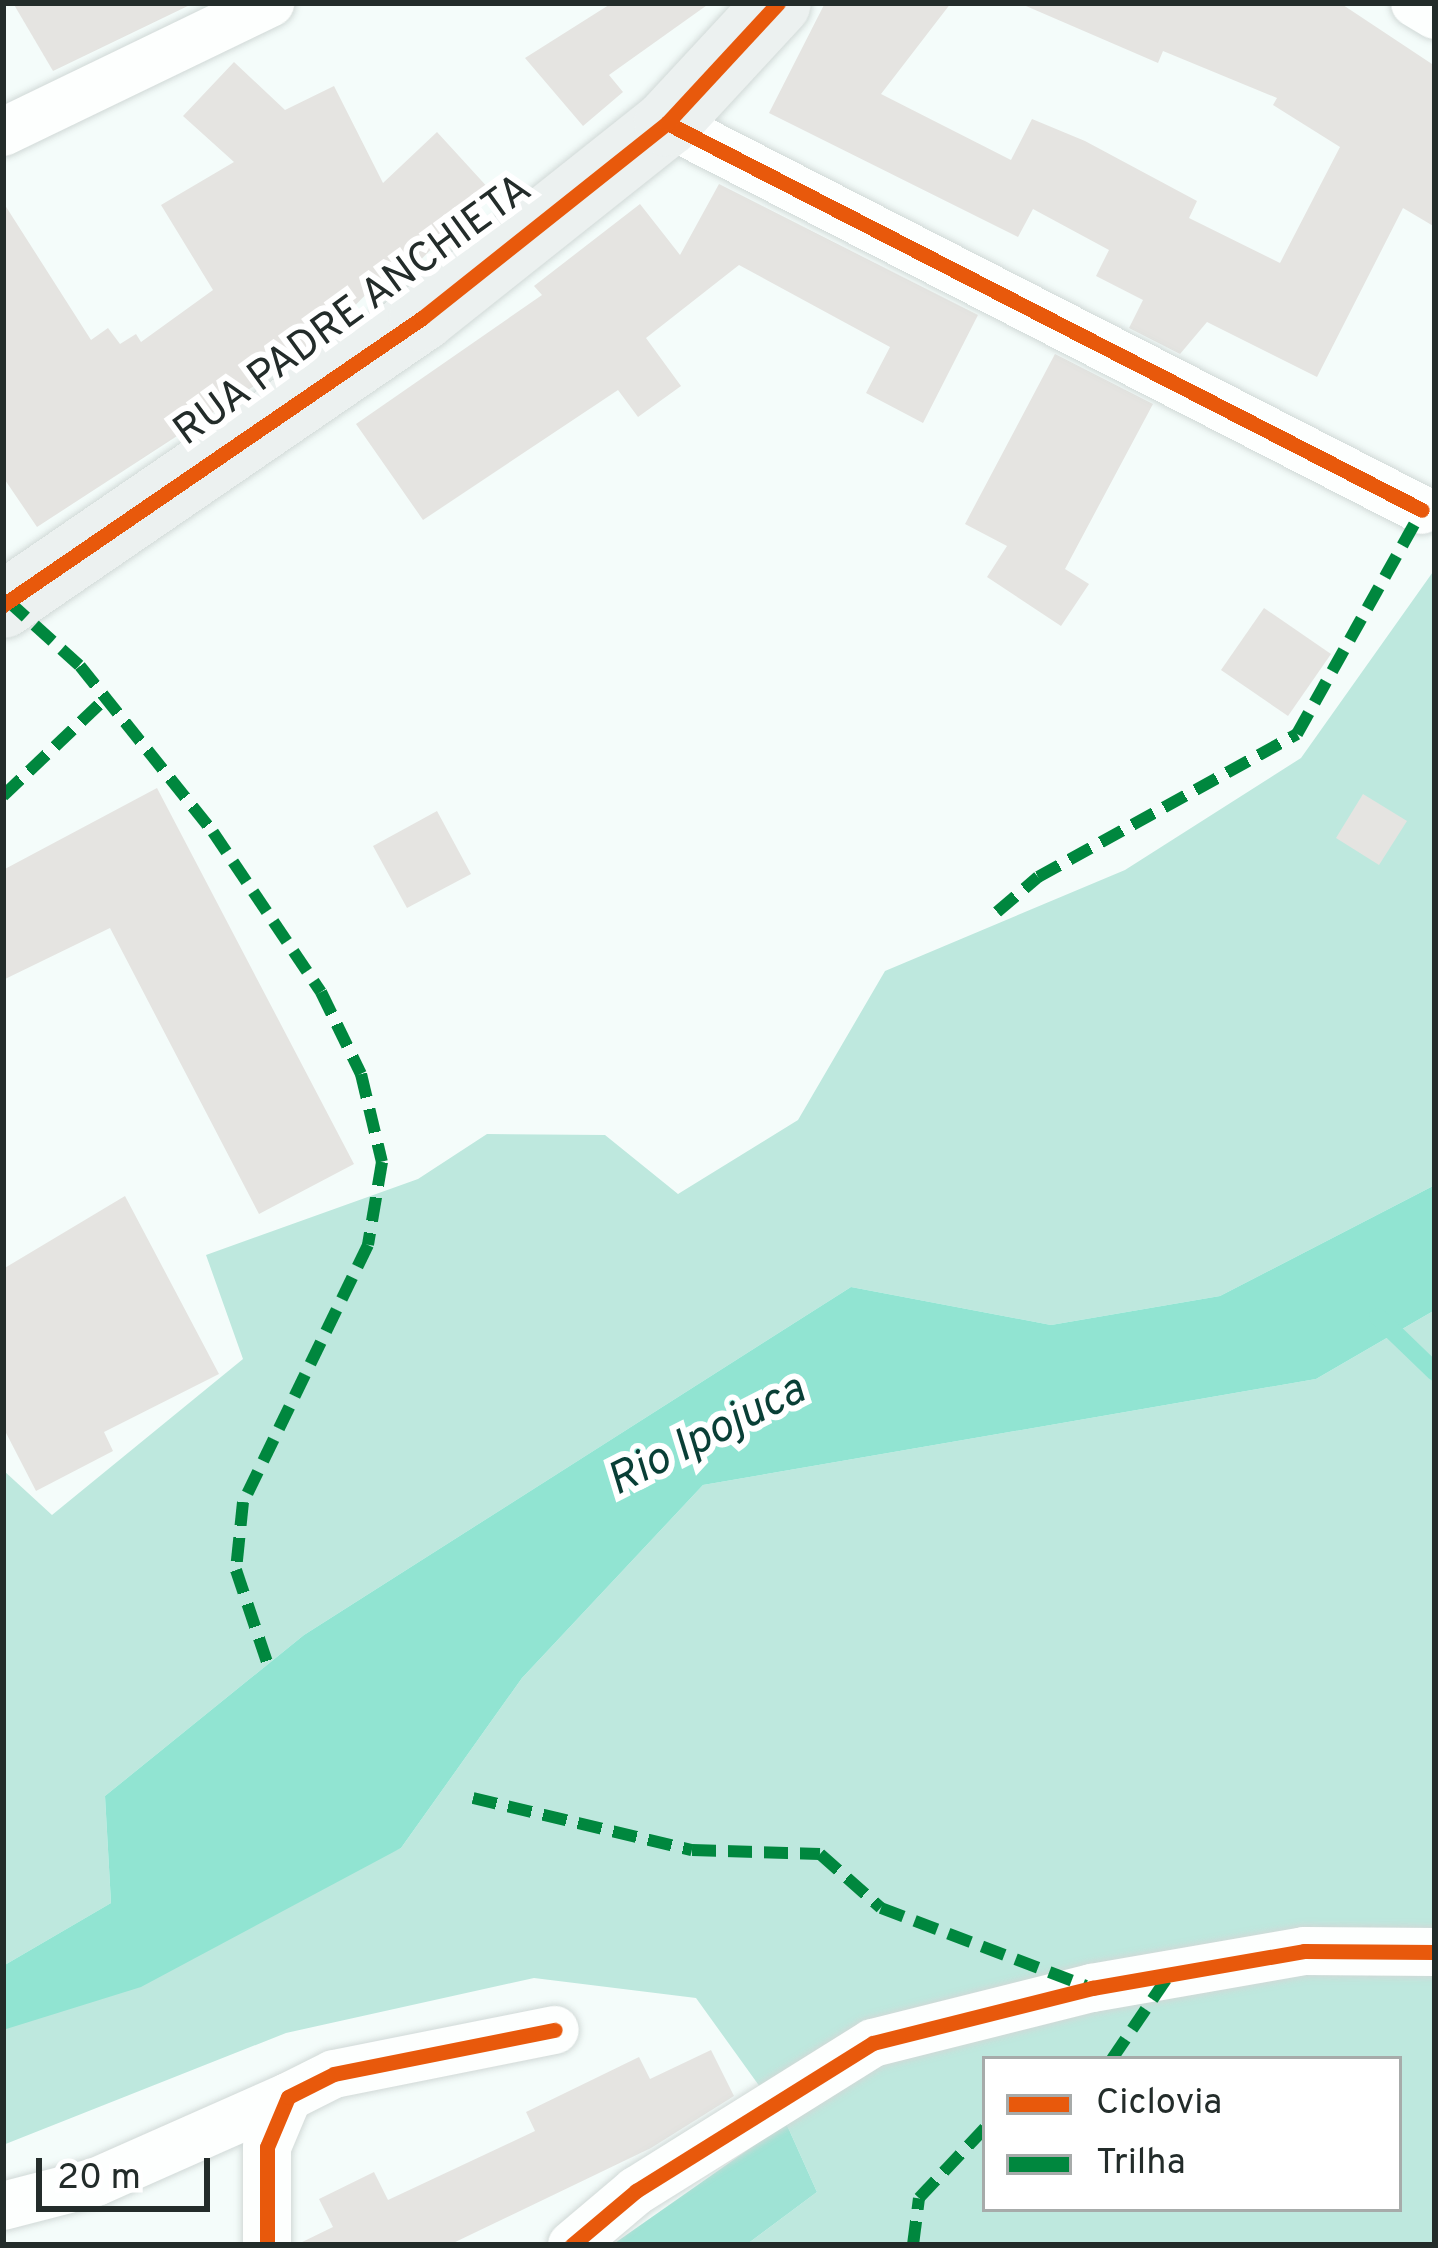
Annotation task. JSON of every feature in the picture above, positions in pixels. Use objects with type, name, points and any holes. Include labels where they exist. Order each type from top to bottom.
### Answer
[{"type":"street","name":"RUA PADRE ANCHIETA","points":[[5,599],[422,318],[668,123],[778,3]]},
{"type":"street","points":[[1415,3],[1435,15]]},
{"type":"street","points":[[3,132],[250,7]]},
{"type":"street","points":[[668,123],[1422,510]]},
{"type":"street","points":[[572,2245],[636,2191],[873,2043],[1071,1993],[1304,1951],[1435,1952]]},
{"type":"street","points":[[3,2206],[96,2182],[334,2074],[555,2030]]},
{"type":"street","points":[[267,2245],[267,2146],[288,2097]]},
{"type":"shaded area","points":[[1435,569],[1435,1185],[1220,1296],[1051,1325],[851,1287],[304,1635],[105,1796],[111,1903],[3,1966],[3,1470],[52,1515],[243,1359],[206,1255],[418,1179],[487,1134],[605,1135],[678,1194],[798,1120],[885,971],[1125,870],[1301,758]]},
{"type":"shaded area","points":[[1435,1310],[1435,2245],[746,2245],[817,2192],[786,2123],[696,1998],[534,1978],[286,2033],[3,2145],[3,2030],[401,1848],[522,1678],[703,1485],[1316,1379]]},
{"type":"shaded area","points":[[786,2123],[817,2192],[746,2245],[612,2245]]},
{"type":"water","name":"Rio Ipojuca","points":[[1435,1185],[1435,1310],[1316,1379],[703,1485],[522,1678],[401,1848],[141,1987],[3,2030],[3,1966],[111,1903],[105,1796],[304,1635],[851,1287],[1051,1325],[1220,1296]]},
{"type":"building","points":[[13,3],[194,3],[53,71]]},
{"type":"building","points":[[612,3],[710,3],[609,75],[623,92],[583,126],[525,58]]},
{"type":"building","points":[[825,3],[951,3],[881,94],[1011,160],[1032,119],[1085,141],[1197,201],[1189,218],[1280,263],[1340,147],[1273,105],[1277,98],[1163,51],[1158,63],[1019,3],[1340,3],[1435,66],[1435,227],[1403,208],[1317,377],[1207,322],[1180,354],[1129,328],[1143,300],[1096,276],[1109,250],[1033,209],[1018,237],[769,113]]},
{"type":"building","points":[[234,62],[285,110],[334,86],[383,183],[437,132],[491,191],[406,274],[396,264],[314,347],[37,527],[3,477],[3,202],[91,340],[108,328],[120,344],[136,334],[141,342],[213,290],[161,205],[234,162],[183,116]]},
{"type":"building","points":[[719,184],[978,315],[923,423],[866,393],[890,347],[739,265],[646,338],[681,386],[638,417],[618,390],[423,520],[356,424],[542,295],[534,286],[640,204],[680,255]]},
{"type":"building","points":[[1055,354],[1153,404],[1065,569],[1089,584],[1061,626],[987,577],[1007,546],[965,524]]},
{"type":"building","points":[[1264,608],[1331,654],[1288,716],[1221,670]]},
{"type":"building","points":[[157,788],[354,1164],[259,1214],[110,928],[3,980],[3,870]]},
{"type":"building","points":[[1363,794],[1407,821],[1379,865],[1336,838]]},
{"type":"building","points":[[437,811],[471,874],[407,908],[373,846]]},
{"type":"building","points":[[125,1196],[219,1374],[104,1432],[113,1451],[36,1491],[3,1427],[3,1269]]},
{"type":"building","points":[[711,2050],[734,2096],[651,2148],[449,2245],[296,2245],[333,2227],[319,2199],[374,2172],[388,2200],[535,2131],[526,2112],[639,2057],[650,2079]]},
{"type":"waterway","points":[[1378,1317],[1435,1372]]},
{"type":"marked path","points":[[997,912],[1038,877],[1297,734],[1422,510]]},
{"type":"marked path","points":[[8,601],[80,666],[213,832],[321,992],[361,1074],[382,1162],[368,1245],[243,1502],[236,1570],[270,1671]]},
{"type":"marked path","points":[[3,796],[106,698]]},
{"type":"marked path","points":[[473,1798],[692,1850],[820,1854],[881,1908],[1086,1986]]},
{"type":"marked path","points":[[1114,2056],[1167,1978]]},
{"type":"marked path","points":[[913,2245],[919,2198],[982,2131]]},
{"type":"cycle path","points":[[3,605],[422,318],[667,123],[778,3]]},
{"type":"cycle path","points":[[667,123],[1422,510]]},
{"type":"cycle path","points":[[572,2245],[636,2191],[873,2043],[1092,1988],[1304,1951],[1435,1952]]},
{"type":"cycle path","points":[[267,2245],[267,2147],[288,2097],[334,2074],[555,2030]]}]
